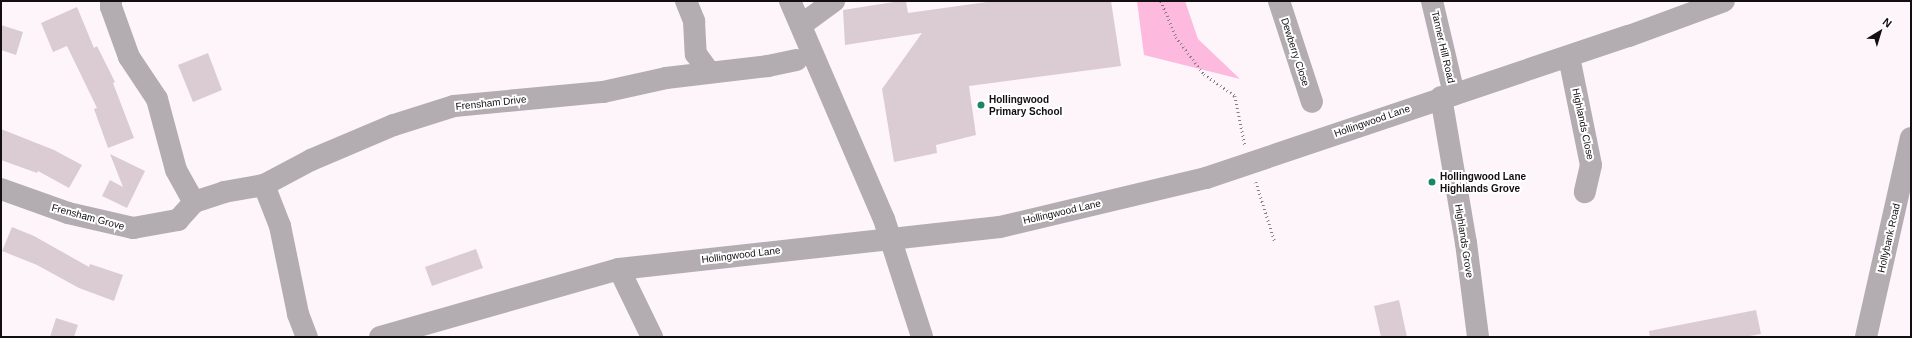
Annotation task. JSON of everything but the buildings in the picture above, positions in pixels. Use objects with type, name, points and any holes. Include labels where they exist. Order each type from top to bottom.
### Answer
[{"type":"street","points":[[111,1],[111,7],[129,57],[157,99],[176,170],[194,202]]},
{"type":"street","points":[[686,1],[694,21],[696,54],[708,72]]},
{"type":"street","points":[[790,1],[892,239],[922,337]]},
{"type":"street","points":[[800,25],[834,1]]},
{"type":"street","name":"Dewberry Close","points":[[1279,1],[1312,102]]},
{"type":"street","name":"Tanner Hill Road","points":[[1432,1],[1447,95]]},
{"type":"street","name":"Hollingwood Lane","points":[[380,337],[416,332],[619,269],[1000,227],[1206,178],[1447,95],[1569,56],[1724,1]]},
{"type":"street","name":"Highlands Close","points":[[1569,56],[1591,164],[1585,192]]},
{"type":"street","name":"Frensham Drive","points":[[224,192],[264,185],[311,160],[394,125],[454,106],[603,92],[666,78],[768,66],[796,60]]},
{"type":"street","name":"Highlands Grove","points":[[1447,95],[1478,337]]},
{"type":"street","name":"Hollybank Road","points":[[1866,337],[1911,138]]},
{"type":"street","points":[[264,185],[280,226],[298,314],[307,337]]},
{"type":"street","name":"Frensham Grove","points":[[1,189],[68,213],[133,228],[178,220],[194,202],[224,192]]},
{"type":"street","points":[[619,269],[652,337]]},
{"type":"path","points":[[1161,1],[1176,37],[1204,74],[1235,96],[1250,163],[1275,242]]},
{"type":"shaded area","points":[[1137,1],[1185,1],[1198,39],[1240,79],[1144,55]]},
{"type":"place","name":"Hollingwood Primary School","points":[[981,105]]},
{"type":"place","name":"Hollingwood Lane Highlands Grove","points":[[1432,182]]}]
